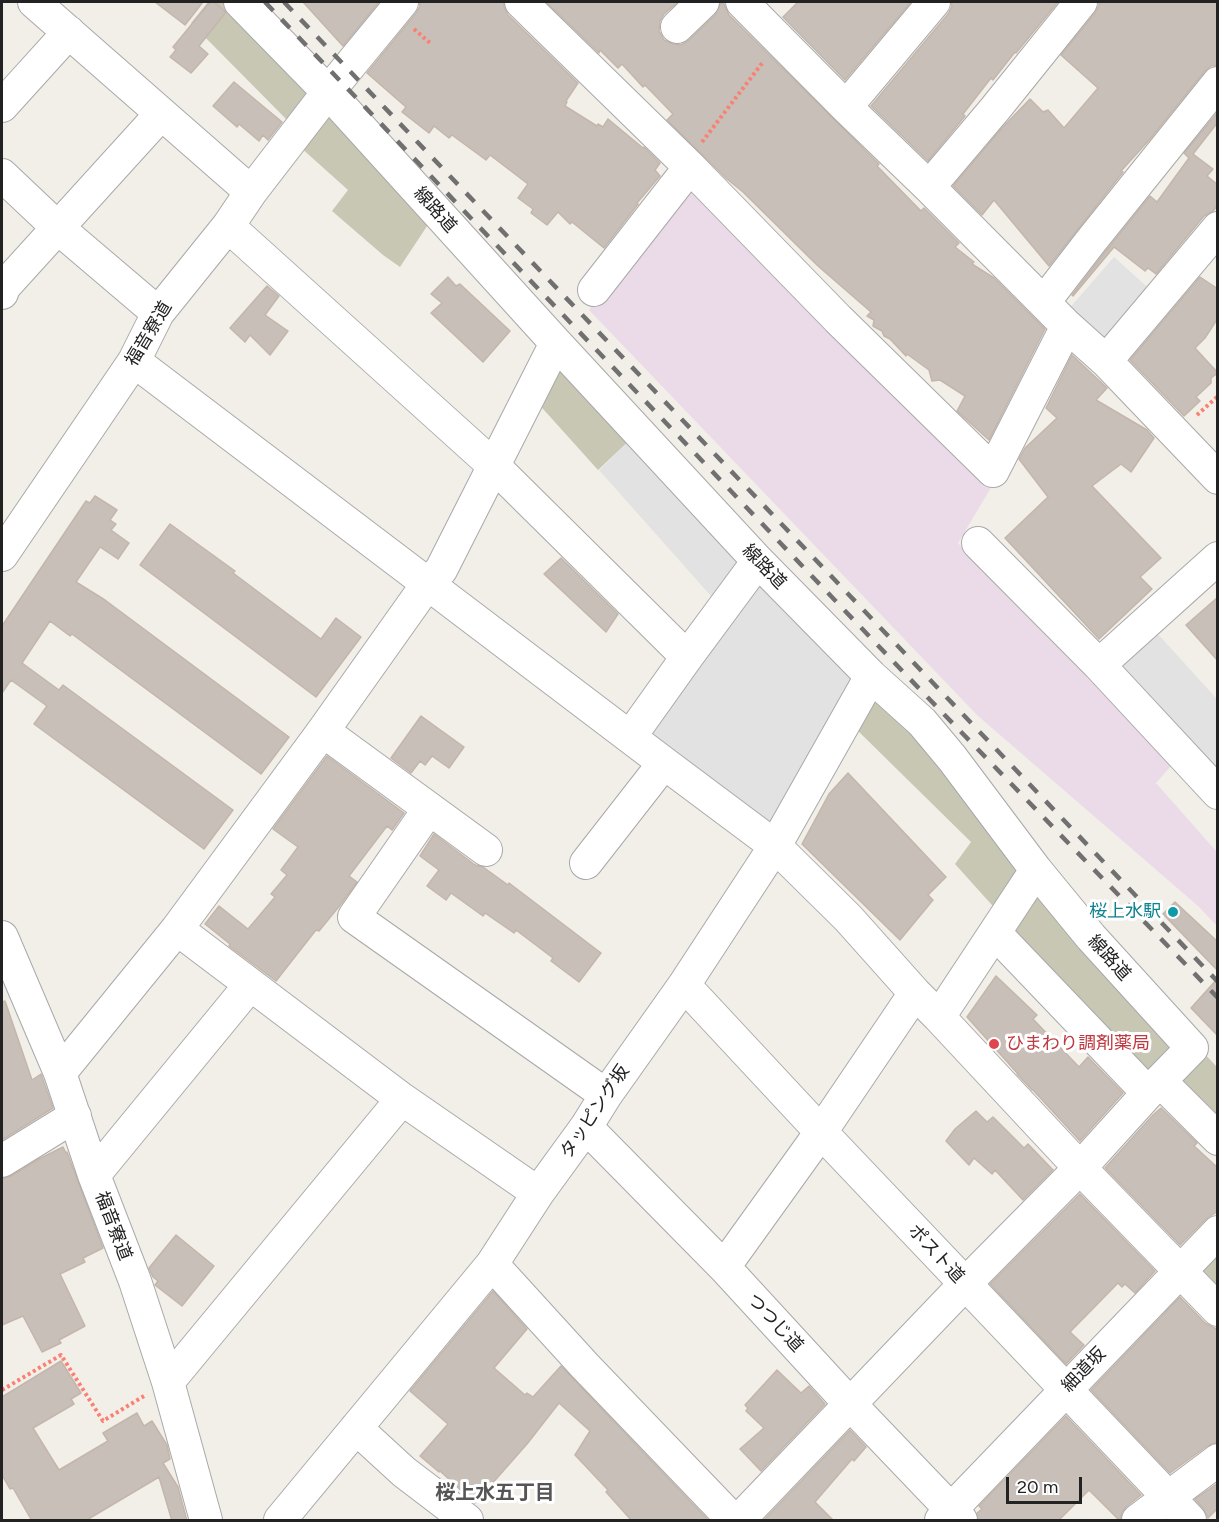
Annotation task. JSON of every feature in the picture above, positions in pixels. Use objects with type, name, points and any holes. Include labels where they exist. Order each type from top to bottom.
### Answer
[{"type":"street","name":"線路道","points":[[240,2],[328,92],[758,561],[872,676],[922,722],[1090,937],[1192,1048],[1154,1087]]},
{"type":"street","name":"福音寮道","points":[[2,555],[134,362],[158,313],[228,226],[251,192],[328,92],[402,2]]},
{"type":"street","points":[[521,2],[688,165],[838,319],[993,471],[1067,326]]},
{"type":"street","points":[[677,27],[703,2]]},
{"type":"street","points":[[742,2],[1067,326],[1106,361],[1218,478]]},
{"type":"street","points":[[846,107],[934,2]]},
{"type":"street","points":[[929,187],[1081,2]]},
{"type":"street","points":[[2,106],[58,14],[161,114],[251,192]]},
{"type":"street","points":[[1044,302],[1218,83]]},
{"type":"street","points":[[4,302],[4,287],[161,114]]},
{"type":"street","points":[[594,290],[688,165]]},
{"type":"street","points":[[2,175],[58,228],[158,313]]},
{"type":"street","points":[[228,226],[494,466],[687,657]]},
{"type":"street","points":[[1106,361],[1218,228]]},
{"type":"street","points":[[60,1073],[177,929],[428,583],[441,570],[556,343]]},
{"type":"street","points":[[134,362],[776,846],[848,918],[915,993],[1080,1168],[1218,1310]]},
{"type":"street","points":[[978,543],[1099,665],[1218,793]]},
{"type":"street","points":[[1099,665],[1218,558]]},
{"type":"street","points":[[630,737],[758,561]]},
{"type":"street","name":"タッピング坂","points":[[293,1515],[356,1428],[492,1264],[606,1095],[684,985],[776,846],[872,676]]},
{"type":"street","points":[[322,731],[486,849]]},
{"type":"street","points":[[586,863],[664,763]]},
{"type":"street","points":[[429,809],[354,916],[606,1095]]},
{"type":"street","points":[[939,1017],[1036,870]]},
{"type":"street","points":[[177,929],[402,1099],[538,1194]]},
{"type":"street","points":[[995,933],[1154,1087],[1218,1139]]},
{"type":"street","name":"福音寮道","points":[[2,937],[60,1073],[94,1175],[135,1281],[168,1382],[206,1521]]},
{"type":"street","name":"ポスト道","points":[[684,985],[1190,1521]]},
{"type":"street","points":[[94,1175],[250,986]]},
{"type":"street","points":[[724,1267],[821,1132],[915,993]]},
{"type":"street","points":[[739,1521],[965,1284],[1080,1168],[1154,1087]]},
{"type":"street","points":[[168,1382],[402,1099]]},
{"type":"street","points":[[2,1161],[75,1116]]},
{"type":"street","name":"つつじ道","points":[[586,1127],[724,1267],[951,1517]]},
{"type":"street","name":"細道坂","points":[[951,1517],[1065,1390],[1218,1232]]},
{"type":"street","points":[[492,1264],[585,1366],[733,1521]]},
{"type":"street","points":[[356,1428],[404,1472],[467,1521]]},
{"type":"street","points":[[1138,1521],[1218,1460]]},
{"type":"path","points":[[688,165],[780,40]]},
{"type":"path","points":[[2,1390],[62,1355],[103,1421],[168,1382]]},
{"type":"shaded area","points":[[208,2],[236,2],[322,89],[291,124],[191,23]]},
{"type":"shaded area","points":[[332,105],[433,217],[400,267],[332,211],[348,190],[299,146]]},
{"type":"shaded area","points":[[686,182],[992,486],[958,543],[1172,765],[1156,783],[1217,852],[1217,926],[1198,906],[978,716],[589,310]]},
{"type":"shaded area","points":[[1114,257],[1154,293],[1106,351],[1067,311]]},
{"type":"shaded area","points":[[554,364],[632,438],[598,470],[535,400]]},
{"type":"shaded area","points":[[632,438],[748,568],[719,605],[599,470]]},
{"type":"shaded area","points":[[761,575],[860,677],[772,835],[640,735]]},
{"type":"shaded area","points":[[1156,632],[1217,699],[1217,769],[1114,670]]},
{"type":"shaded area","points":[[878,692],[1026,868],[1001,913],[955,864],[971,842],[854,727]]},
{"type":"shaded area","points":[[1039,890],[1179,1047],[1148,1086],[1005,935]]},
{"type":"shaded area","points":[[1202,1051],[1217,1067],[1217,1125],[1175,1081]]},
{"type":"shaded area","points":[[1217,1246],[1217,1296],[1193,1270]]},
{"type":"building","points":[[155,2],[203,2],[185,25]]},
{"type":"building","points":[[210,2],[214,2],[226,12],[199,46],[208,54],[191,73],[170,57],[176,50],[173,47]]},
{"type":"building","points":[[303,2],[379,2],[343,46]]},
{"type":"building","points":[[419,2],[504,2],[508,15],[578,83],[565,106],[597,126],[598,124],[603,127],[608,119],[644,147],[660,163],[655,170],[660,176],[604,248],[572,222],[570,224],[558,212],[547,225],[531,213],[533,209],[518,198],[528,184],[490,155],[486,160],[452,135],[449,138],[434,126],[429,133],[402,112],[406,107],[367,73],[416,13],[420,6]]},
{"type":"building","points":[[546,2],[678,2],[664,14],[660,21],[659,31],[664,40],[681,45],[715,15],[723,2],[729,15],[879,164],[877,166],[921,211],[924,208],[959,243],[955,247],[974,262],[972,264],[994,278],[1045,329],[989,440],[957,411],[965,396],[940,380],[932,381],[929,370],[907,354],[906,356],[890,339],[884,336],[882,331],[873,326],[874,320],[867,316],[871,312],[818,266],[667,120],[673,114],[645,85],[643,87],[622,64],[618,68],[600,50],[599,53]]},
{"type":"building","points":[[798,2],[911,2],[845,80],[783,17]]},
{"type":"building","points":[[951,2],[1058,2],[993,80],[991,78],[963,114],[965,116],[928,161],[871,106],[948,14],[952,6]]},
{"type":"building","points":[[1099,2],[1218,2],[1218,65],[1211,66],[1204,72],[1121,171],[1123,172],[1049,266],[994,200],[982,215],[953,186],[1030,99],[1043,112],[1048,110],[1064,128],[1098,88],[1061,55],[1095,13]]},
{"type":"building","points":[[234,82],[282,122],[268,140],[263,135],[259,141],[239,124],[237,127],[213,106]]},
{"type":"building","points":[[1218,112],[1218,122],[1193,154],[1213,169],[1207,176],[1218,185],[1218,205],[1204,216],[1156,274],[1148,268],[1145,271],[1114,247],[1073,296],[1150,196],[1157,202],[1189,158],[1184,153]]},
{"type":"building","points":[[448,277],[456,286],[460,284],[510,331],[483,362],[431,313],[442,303],[431,294]]},
{"type":"building","points":[[1200,277],[1218,289],[1218,318],[1205,338],[1195,348],[1218,373],[1196,397],[1200,401],[1184,416],[1130,360]]},
{"type":"building","points":[[267,286],[279,296],[265,315],[288,331],[270,355],[250,335],[245,342],[230,328]]},
{"type":"building","points":[[1072,355],[1107,388],[1096,400],[1147,430],[1154,438],[1131,472],[1121,464],[1092,486],[1161,558],[1140,577],[1152,589],[1099,639],[1005,538],[1048,497],[1019,459],[1025,448],[1057,418],[1046,408]]},
{"type":"building","points":[[95,496],[117,510],[110,520],[116,524],[111,530],[129,543],[118,559],[100,547],[76,582],[105,600],[289,737],[261,774],[72,634],[70,636],[50,621],[22,663],[59,690],[63,685],[233,810],[204,849],[34,724],[47,706],[11,680],[2,693],[2,626],[86,501],[90,503]]},
{"type":"building","points":[[170,524],[235,571],[233,573],[321,639],[336,618],[361,637],[316,697],[140,565]]},
{"type":"building","points":[[561,558],[618,614],[606,632],[544,574]]},
{"type":"building","points":[[1218,597],[1218,661],[1186,625]]},
{"type":"building","points":[[421,716],[464,747],[449,768],[432,756],[425,765],[420,761],[411,773],[391,758]]},
{"type":"building","points":[[327,756],[404,813],[392,830],[387,826],[349,876],[357,882],[276,981],[229,946],[230,944],[205,924],[219,906],[248,929],[275,897],[271,894],[287,875],[281,870],[298,847],[273,829]]},
{"type":"building","points":[[848,773],[946,877],[928,895],[933,900],[900,940],[802,844],[829,794]]},
{"type":"building","points":[[434,834],[475,865],[483,867],[508,885],[509,883],[601,953],[579,982],[551,961],[553,958],[516,930],[514,933],[485,913],[483,916],[451,893],[446,900],[427,886],[439,870],[420,856]]},
{"type":"building","points":[[1175,902],[1218,942],[1218,971],[1163,914]]},
{"type":"building","points":[[996,976],[1037,1015],[1033,1019],[1079,1067],[1088,1057],[1123,1093],[1080,1141],[967,1017]]},
{"type":"building","points":[[1218,978],[1218,1036],[1191,1008]]},
{"type":"building","points":[[5,1001],[32,1080],[41,1074],[53,1108],[2,1140],[2,1002]]},
{"type":"building","points":[[1161,1108],[1197,1143],[1194,1146],[1218,1168],[1218,1211],[1205,1220],[1180,1245],[1105,1168]]},
{"type":"building","points":[[976,1111],[987,1122],[993,1117],[1024,1148],[1028,1144],[1053,1170],[1023,1200],[995,1170],[992,1174],[974,1158],[969,1165],[946,1141],[955,1129]]},
{"type":"building","points":[[63,1147],[67,1152],[103,1248],[83,1258],[85,1262],[60,1274],[85,1326],[59,1340],[61,1343],[42,1352],[23,1316],[2,1325],[2,1179]]},
{"type":"building","points":[[1080,1194],[1155,1271],[1135,1293],[1125,1284],[1122,1287],[1118,1283],[1070,1332],[1084,1345],[1066,1364],[990,1284]]},
{"type":"building","points":[[176,1235],[214,1266],[182,1306],[155,1285],[158,1281],[153,1277],[149,1268]]},
{"type":"building","points":[[493,1291],[527,1329],[494,1368],[525,1395],[527,1393],[533,1397],[561,1366],[709,1521],[632,1521],[606,1492],[608,1490],[575,1455],[590,1431],[559,1403],[527,1444],[475,1503],[420,1456],[448,1424],[410,1391]]},
{"type":"building","points":[[1180,1297],[1205,1323],[1218,1330],[1218,1442],[1207,1446],[1170,1473],[1091,1390]]},
{"type":"building","points":[[61,1361],[81,1393],[71,1399],[74,1404],[33,1428],[59,1470],[108,1441],[103,1433],[137,1413],[144,1426],[152,1421],[167,1445],[170,1459],[163,1463],[178,1487],[187,1521],[172,1521],[159,1477],[85,1521],[32,1521],[13,1488],[10,1489],[2,1475],[2,1397]]},
{"type":"building","points":[[777,1370],[801,1393],[809,1386],[825,1404],[761,1471],[740,1449],[764,1428],[746,1411],[748,1408],[745,1405]]},
{"type":"building","points":[[1066,1416],[1141,1495],[1122,1512],[1120,1521],[1089,1490],[1058,1521],[978,1521],[977,1513],[982,1509],[979,1506]]},
{"type":"building","points":[[850,1430],[866,1447],[854,1461],[852,1459],[815,1502],[834,1521],[763,1521]]},
{"type":"building","points":[[1218,1483],[1218,1508],[1208,1518],[1195,1499]]},
{"type":"railway","points":[[265,2],[909,678],[1218,998]]},
{"type":"railway","points":[[284,2],[1218,982]]},
{"type":"place","name":"桜上水駅","points":[[1173,912]]},
{"type":"place","name":"ひまわり調剤薬局","points":[[994,1044]]},
{"type":"district","name":"桜上水五丁目","points":[[495,1493]]}]
